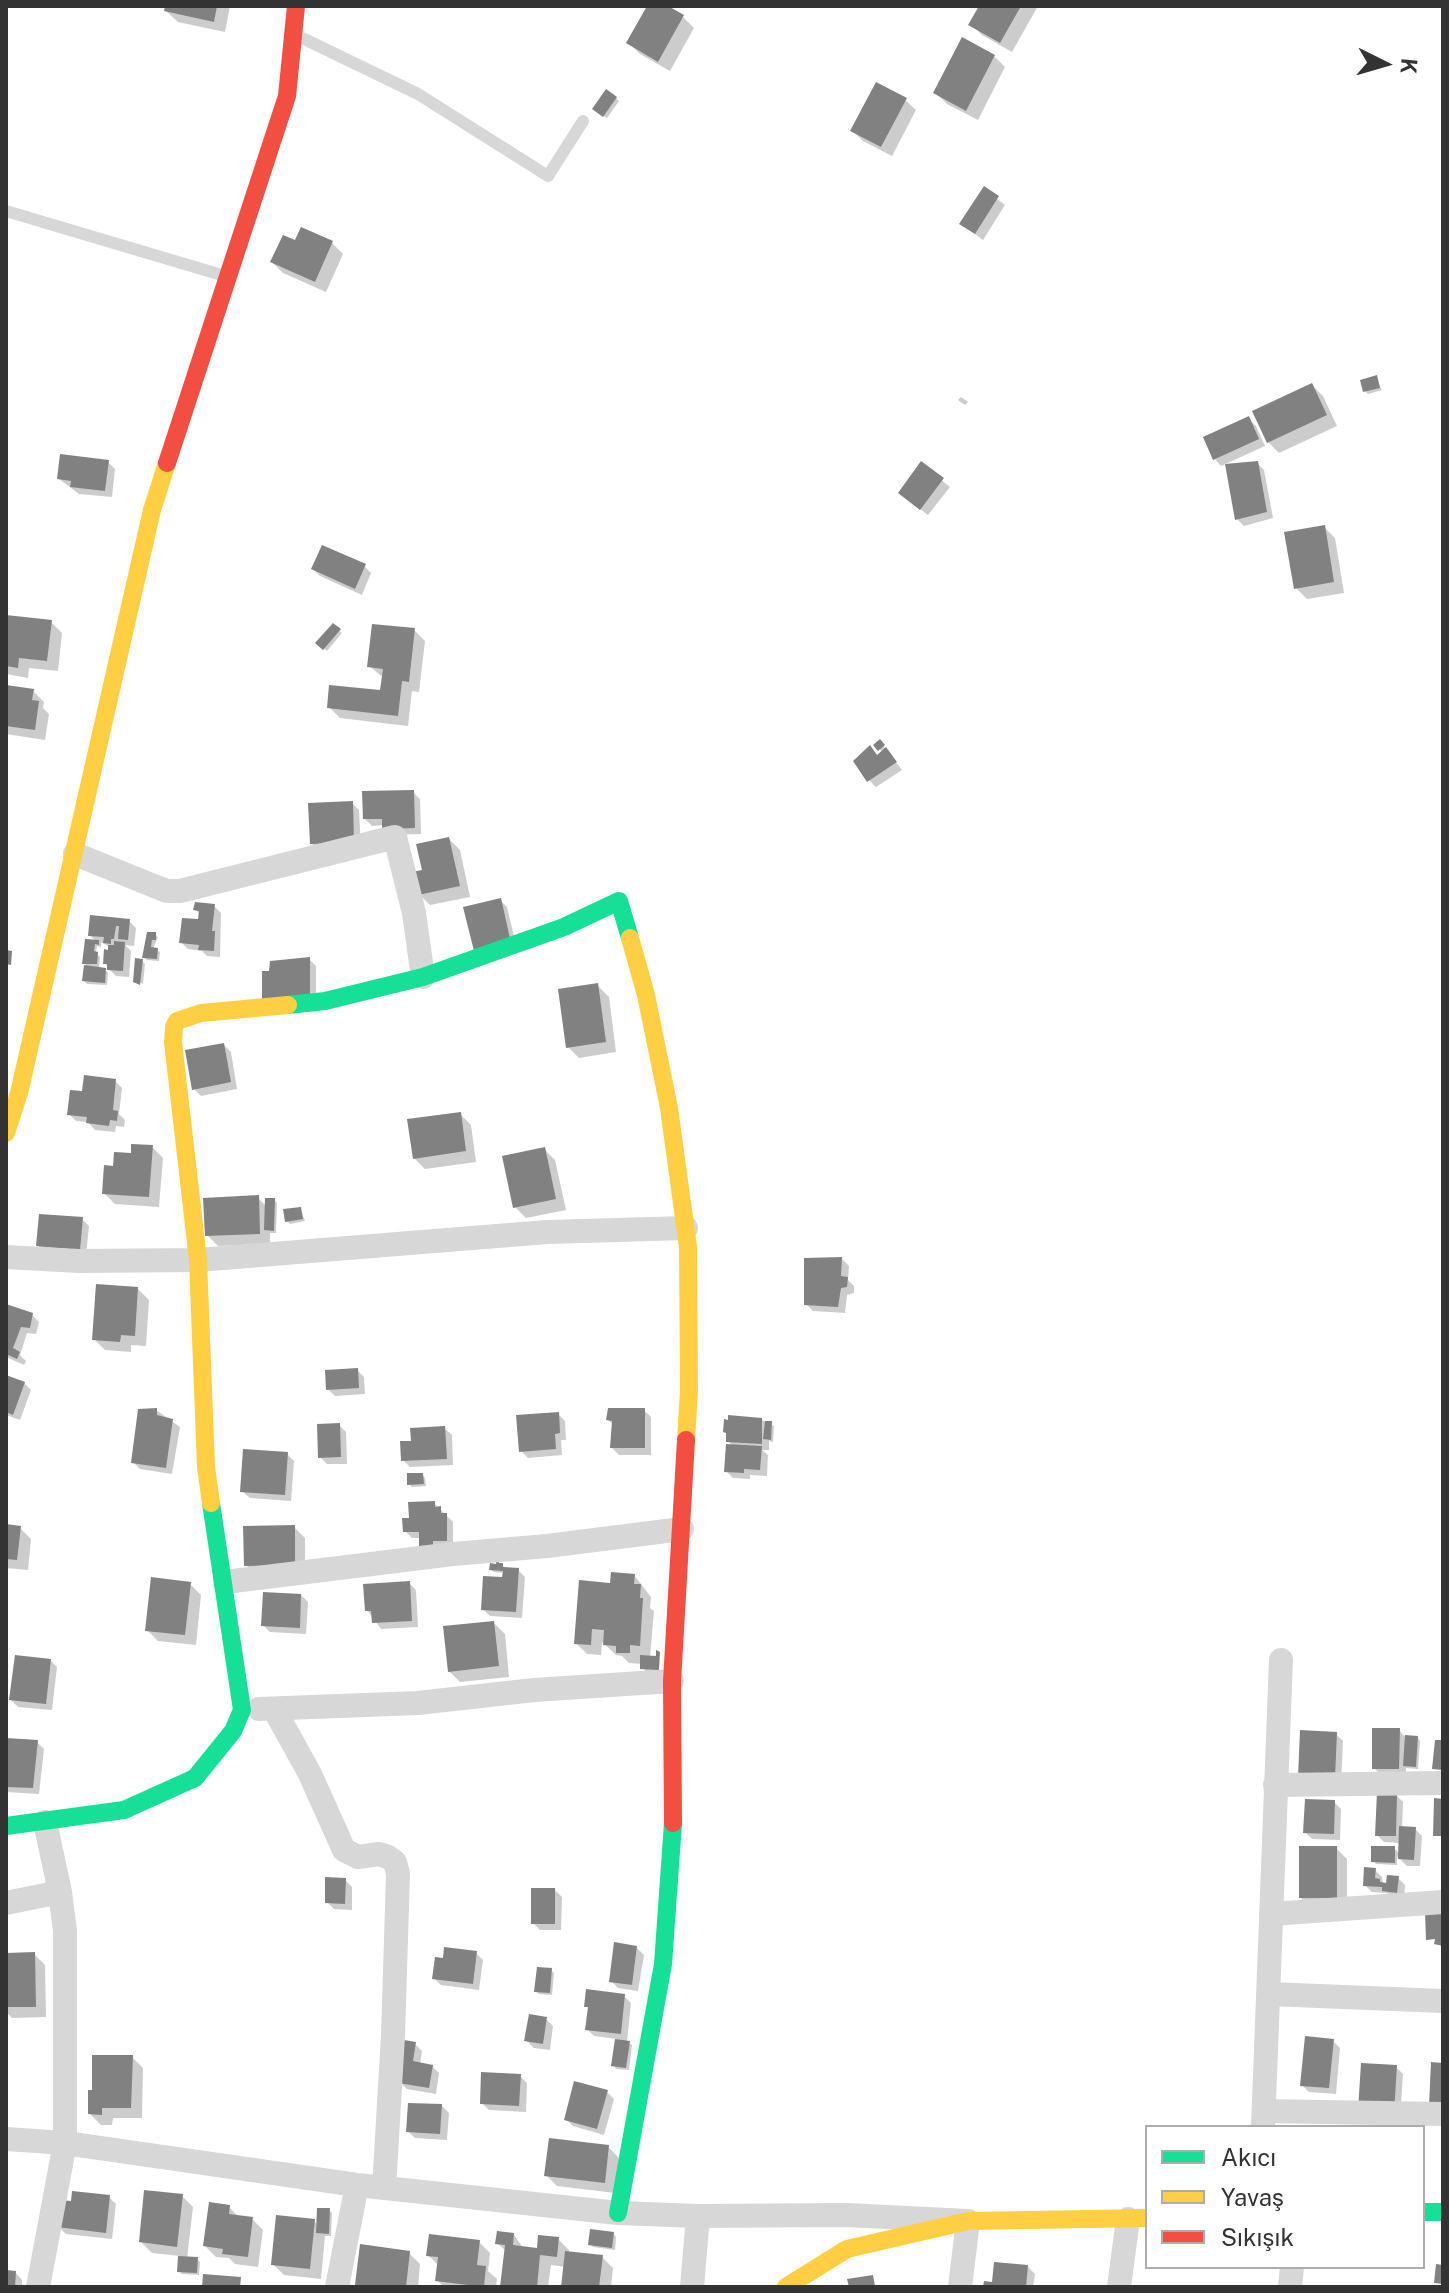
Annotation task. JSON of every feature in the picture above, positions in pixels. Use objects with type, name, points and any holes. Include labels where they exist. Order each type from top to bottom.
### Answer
[{"type":"street","points":[[6,1133],[19,1093],[152,510],[287,96],[296,6]]},
{"type":"street","points":[[75,854],[167,891],[180,891],[395,837],[414,913],[423,977]]},
{"type":"street","points":[[6,1826],[124,1810],[195,1778],[233,1731],[242,1710],[206,1467],[198,1260],[173,1042],[177,1021],[201,1013],[325,1001],[423,977],[564,927],[619,901],[646,995],[669,1108],[688,1247],[689,1390],[672,1681],[673,1844],[663,1964],[618,2213]]},
{"type":"street","points":[[6,1257],[79,1261],[198,1260],[547,1232],[686,1228]]},
{"type":"street","points":[[225,1582],[682,1529]]},
{"type":"street","points":[[1281,1660],[1263,2119],[1443,2114]]},
{"type":"street","points":[[242,1710],[418,1703],[534,1690],[672,1681]]},
{"type":"street","points":[[274,1709],[310,1774],[344,1850],[358,1857],[379,1854],[388,1857],[395,1862],[398,1874],[384,2188]]},
{"type":"street","points":[[1275,1785],[1443,1783]]},
{"type":"street","points":[[38,2287],[65,2143],[65,1931],[45,1822]]},
{"type":"street","points":[[6,1903],[60,1892]]},
{"type":"street","points":[[1271,1914],[1443,1902]]},
{"type":"street","points":[[1269,1994],[1443,2001]]},
{"type":"street","points":[[6,2139],[65,2143],[357,2185],[618,2213],[846,2215],[968,2221],[1137,2219],[1119,2287]]},
{"type":"street","points":[[337,2287],[357,2185]]},
{"type":"street","points":[[692,2287],[698,2216]]},
{"type":"street","points":[[786,2287],[847,2249],[968,2221]]},
{"type":"street","points":[[960,2287],[968,2221]]},
{"type":"lane","points":[[293,33],[418,94],[548,176],[583,121]]},
{"type":"lane","points":[[6,211],[228,277]]},
{"type":"building","points":[[165,6],[217,6],[214,22],[164,11]]},
{"type":"building","points":[[647,6],[668,6],[684,15],[658,62],[626,43]]},
{"type":"building","points":[[979,6],[1021,6],[1000,43],[968,25]]},
{"type":"building","points":[[962,37],[995,55],[966,111],[933,93]]},
{"type":"building","points":[[876,82],[907,98],[881,147],[850,131]]},
{"type":"building","points":[[606,89],[617,97],[603,117],[592,109]]},
{"type":"building","points":[[984,186],[999,196],[975,234],[959,224]]},
{"type":"building","points":[[301,227],[333,241],[315,282],[270,262],[283,235],[295,240]]},
{"type":"building","points":[[1377,375],[1380,388],[1363,392],[1360,380]]},
{"type":"building","points":[[1312,383],[1327,415],[1267,443],[1252,411]]},
{"type":"building","points":[[1249,416],[1259,439],[1213,460],[1203,437]]},
{"type":"building","points":[[60,454],[109,460],[105,491],[70,487],[71,481],[57,479]]},
{"type":"building","points":[[921,461],[944,478],[920,510],[898,493]]},
{"type":"building","points":[[1258,461],[1267,512],[1235,520],[1225,464]]},
{"type":"building","points":[[1325,525],[1334,582],[1294,589],[1284,532]]},
{"type":"building","points":[[322,545],[366,564],[355,589],[311,569]]},
{"type":"building","points":[[6,615],[52,620],[47,661],[19,658],[18,668],[6,666]]},
{"type":"building","points":[[333,623],[341,629],[323,650],[315,643]]},
{"type":"building","points":[[372,624],[415,628],[409,682],[402,681],[398,716],[327,708],[329,685],[380,690],[383,669],[367,667]]},
{"type":"building","points":[[6,685],[34,689],[32,700],[39,701],[35,730],[6,726]]},
{"type":"building","points":[[880,739],[885,745],[878,751],[873,745]]},
{"type":"building","points":[[870,745],[877,755],[886,747],[897,762],[867,782],[853,761]]},
{"type":"building","points":[[414,790],[415,828],[382,829],[382,819],[363,819],[362,791]]},
{"type":"building","points":[[353,801],[354,843],[310,844],[308,803]]},
{"type":"building","points":[[449,837],[460,886],[418,895],[412,872],[422,870],[416,844]]},
{"type":"building","points":[[501,898],[511,943],[474,951],[463,907]]},
{"type":"building","points":[[195,902],[215,904],[212,931],[215,931],[214,951],[198,950],[199,945],[179,943],[182,918],[198,919],[199,911],[193,910]]},
{"type":"building","points":[[90,915],[130,919],[128,940],[118,939],[119,926],[116,926],[111,944],[103,943],[104,937],[88,936]]},
{"type":"building","points":[[147,932],[156,932],[156,940],[152,940],[151,947],[158,948],[157,959],[142,958]]},
{"type":"building","points":[[85,939],[99,940],[94,951],[98,952],[97,964],[82,964]]},
{"type":"building","points":[[114,941],[125,942],[123,971],[107,970],[107,964],[103,964],[104,949],[108,950],[108,945],[114,945]]},
{"type":"building","points":[[6,950],[12,951],[11,965],[6,964]]},
{"type":"building","points":[[310,957],[310,996],[262,1000],[262,971],[269,971],[270,961]]},
{"type":"building","points":[[135,958],[143,959],[140,985],[133,982]]},
{"type":"building","points":[[84,965],[106,968],[105,983],[82,981]]},
{"type":"building","points":[[598,983],[606,1042],[566,1048],[558,989]]},
{"type":"building","points":[[224,1043],[231,1082],[192,1090],[185,1050]]},
{"type":"building","points":[[84,1075],[116,1079],[113,1110],[118,1111],[117,1121],[110,1120],[109,1126],[86,1123],[87,1117],[67,1115],[70,1090],[82,1091]]},
{"type":"building","points":[[461,1112],[466,1151],[413,1159],[407,1119]]},
{"type":"building","points":[[131,1144],[153,1145],[149,1197],[102,1194],[104,1165],[113,1166],[114,1152],[131,1153]]},
{"type":"building","points":[[545,1147],[556,1199],[513,1208],[502,1156]]},
{"type":"building","points":[[259,1195],[260,1234],[205,1236],[203,1198]]},
{"type":"building","points":[[265,1198],[275,1198],[274,1231],[264,1230]]},
{"type":"building","points":[[301,1207],[303,1219],[285,1222],[283,1209]]},
{"type":"building","points":[[39,1214],[83,1217],[80,1250],[36,1246]]},
{"type":"building","points":[[842,1257],[841,1276],[848,1277],[847,1287],[841,1288],[838,1307],[804,1305],[804,1258]]},
{"type":"building","points":[[96,1284],[138,1287],[135,1336],[121,1335],[120,1342],[92,1340]]},
{"type":"building","points":[[6,1304],[33,1313],[30,1328],[21,1327],[13,1348],[20,1352],[17,1359],[6,1354]]},
{"type":"building","points":[[358,1368],[359,1388],[326,1390],[325,1370]]},
{"type":"building","points":[[6,1375],[25,1382],[13,1415],[6,1412]]},
{"type":"building","points":[[157,1408],[157,1415],[173,1419],[166,1468],[131,1463],[138,1409]]},
{"type":"building","points":[[608,1408],[645,1408],[645,1448],[610,1448],[612,1421],[606,1420]]},
{"type":"building","points":[[559,1412],[560,1433],[555,1434],[556,1449],[519,1452],[516,1415]]},
{"type":"building","points":[[728,1415],[762,1418],[762,1444],[726,1442],[726,1433],[723,1432],[724,1419],[728,1420]]},
{"type":"building","points":[[765,1421],[772,1421],[771,1440],[763,1439]]},
{"type":"building","points":[[340,1423],[341,1457],[318,1458],[317,1424]]},
{"type":"building","points":[[445,1426],[447,1459],[401,1461],[400,1441],[411,1441],[410,1428]]},
{"type":"building","points":[[726,1444],[762,1446],[760,1470],[724,1472]]},
{"type":"building","points":[[243,1449],[288,1452],[285,1495],[240,1492]]},
{"type":"building","points":[[407,1473],[423,1473],[424,1484],[407,1485]]},
{"type":"building","points":[[435,1501],[435,1507],[441,1506],[441,1513],[447,1513],[447,1541],[433,1541],[433,1549],[419,1550],[419,1532],[403,1532],[402,1518],[409,1518],[408,1502]]},
{"type":"building","points":[[6,1524],[21,1526],[17,1560],[6,1559]]},
{"type":"building","points":[[295,1525],[295,1565],[244,1566],[243,1526]]},
{"type":"building","points":[[496,1557],[500,1557],[499,1563],[503,1563],[503,1567],[519,1568],[516,1612],[481,1610],[483,1576],[502,1577],[503,1571],[489,1570],[490,1563],[496,1564]]},
{"type":"building","points":[[611,1572],[635,1574],[634,1584],[641,1584],[640,1646],[630,1645],[630,1653],[616,1653],[616,1646],[603,1645],[604,1630],[592,1629],[591,1645],[574,1644],[579,1580],[610,1583]]},
{"type":"building","points":[[151,1577],[191,1582],[185,1635],[145,1631]]},
{"type":"building","points":[[410,1581],[412,1621],[372,1623],[371,1611],[365,1611],[363,1584]]},
{"type":"building","points":[[263,1592],[301,1594],[300,1628],[261,1626]]},
{"type":"building","points":[[494,1621],[499,1666],[448,1672],[443,1626]]},
{"type":"building","points":[[656,1650],[660,1652],[659,1670],[640,1669],[640,1655],[656,1656]]},
{"type":"building","points":[[15,1655],[51,1659],[46,1704],[9,1700]]},
{"type":"building","points":[[1372,1728],[1400,1728],[1399,1769],[1372,1769]]},
{"type":"building","points":[[1300,1730],[1337,1732],[1335,1778],[1298,1777]]},
{"type":"building","points":[[1405,1735],[1418,1736],[1416,1767],[1403,1766]]},
{"type":"building","points":[[6,1738],[38,1740],[33,1788],[6,1787]]},
{"type":"building","points":[[1435,1740],[1443,1740],[1443,1770],[1432,1769]]},
{"type":"building","points":[[1377,1792],[1397,1793],[1396,1836],[1375,1836]]},
{"type":"building","points":[[1434,1798],[1443,1799],[1443,1836],[1433,1836]]},
{"type":"building","points":[[1305,1799],[1335,1800],[1334,1834],[1303,1833]]},
{"type":"building","points":[[1399,1826],[1416,1827],[1414,1860],[1398,1859]]},
{"type":"building","points":[[1299,1846],[1337,1846],[1337,1898],[1299,1898]]},
{"type":"building","points":[[1371,1846],[1395,1846],[1395,1863],[1371,1862]]},
{"type":"building","points":[[1364,1867],[1376,1868],[1375,1878],[1380,1882],[1386,1883],[1387,1875],[1399,1876],[1397,1893],[1382,1891],[1382,1887],[1363,1886]]},
{"type":"building","points":[[325,1877],[346,1878],[345,1904],[325,1903]]},
{"type":"building","points":[[531,1888],[555,1888],[555,1924],[531,1924]]},
{"type":"building","points":[[1425,1912],[1443,1912],[1443,1946],[1434,1944],[1435,1939],[1426,1940]]},
{"type":"building","points":[[614,1942],[637,1946],[632,1985],[609,1982]]},
{"type":"building","points":[[444,1947],[477,1951],[473,1984],[432,1979],[435,1957],[443,1958]]},
{"type":"building","points":[[35,1952],[36,2007],[6,2007],[6,1953]]},
{"type":"building","points":[[537,1967],[552,1968],[550,1993],[534,1992]]},
{"type":"building","points":[[586,1989],[625,1994],[621,2034],[585,2030],[588,2007],[584,2007]]},
{"type":"building","points":[[529,2014],[547,2017],[543,2044],[524,2041]]},
{"type":"building","points":[[1305,2036],[1334,2039],[1329,2088],[1300,2086]]},
{"type":"building","points":[[615,2039],[630,2041],[626,2068],[611,2066]]},
{"type":"building","points":[[404,2040],[416,2042],[413,2061],[433,2065],[429,2088],[398,2083]]},
{"type":"building","points":[[92,2055],[133,2055],[131,2108],[102,2108],[102,2115],[88,2114]]},
{"type":"building","points":[[1431,2062],[1443,2063],[1443,2107],[1429,2106]]},
{"type":"building","points":[[1361,2063],[1397,2065],[1394,2113],[1358,2111]]},
{"type":"building","points":[[481,2072],[521,2074],[519,2106],[480,2104]]},
{"type":"building","points":[[574,2081],[608,2090],[597,2129],[564,2120]]},
{"type":"building","points":[[408,2103],[442,2104],[440,2134],[406,2132]]},
{"type":"building","points":[[549,2138],[609,2145],[605,2183],[544,2176]]},
{"type":"building","points":[[144,2190],[183,2194],[177,2247],[139,2242]]},
{"type":"building","points":[[72,2191],[110,2195],[106,2233],[57,2227],[60,2200],[71,2201]]},
{"type":"building","points":[[209,2202],[230,2205],[229,2214],[253,2217],[248,2257],[222,2254],[223,2249],[203,2246]]},
{"type":"building","points":[[317,2208],[330,2208],[329,2234],[316,2233]]},
{"type":"building","points":[[276,2215],[315,2219],[310,2269],[271,2265]]},
{"type":"building","points":[[590,2229],[614,2232],[612,2248],[588,2245]]},
{"type":"building","points":[[497,2231],[514,2233],[513,2245],[537,2248],[538,2235],[559,2237],[557,2257],[540,2255],[537,2287],[500,2287],[505,2245],[495,2244]]},
{"type":"building","points":[[429,2234],[480,2240],[477,2265],[486,2266],[484,2287],[435,2281],[438,2257],[426,2256]]},
{"type":"building","points":[[360,2244],[410,2251],[406,2287],[355,2285]]},
{"type":"building","points":[[565,2251],[603,2255],[599,2287],[561,2287]]},
{"type":"building","points":[[178,2256],[198,2257],[197,2273],[177,2272]]},
{"type":"building","points":[[994,2262],[1028,2265],[1026,2287],[983,2287],[984,2281],[992,2282]]},
{"type":"building","points":[[1436,2264],[1443,2265],[1443,2284],[1434,2283]]},
{"type":"building","points":[[6,2270],[16,2271],[15,2287],[6,2287]]},
{"type":"building","points":[[203,2274],[241,2277],[240,2287],[202,2287]]},
{"type":"building","points":[[873,2275],[875,2286],[849,2287],[847,2279]]},
{"type":"traffic: fast","points":[[288,1005],[325,1001],[423,977],[564,927],[619,901],[630,938]]},
{"type":"traffic: fast","points":[[6,1826],[124,1810],[195,1778],[233,1731],[242,1710],[211,1503]]},
{"type":"traffic: fast","points":[[618,2213],[663,1964],[673,1823]]},
{"type":"traffic: fast","points":[[1425,2212],[1443,2212]]},
{"type":"traffic: slow","points":[[6,1133],[19,1093],[152,510],[167,463]]},
{"type":"traffic: slow","points":[[630,938],[646,995],[669,1108],[688,1247],[689,1390],[686,1440]]},
{"type":"traffic: slow","points":[[211,1503],[206,1467],[198,1260],[173,1042],[174,1027],[177,1021],[201,1013],[288,1005]]},
{"type":"traffic: slow","points":[[786,2287],[847,2249],[968,2221],[1145,2218]]},
{"type":"traffic: jam","points":[[167,463],[287,96],[296,6]]},
{"type":"traffic: jam","points":[[673,1823],[672,1681],[686,1440]]}]
